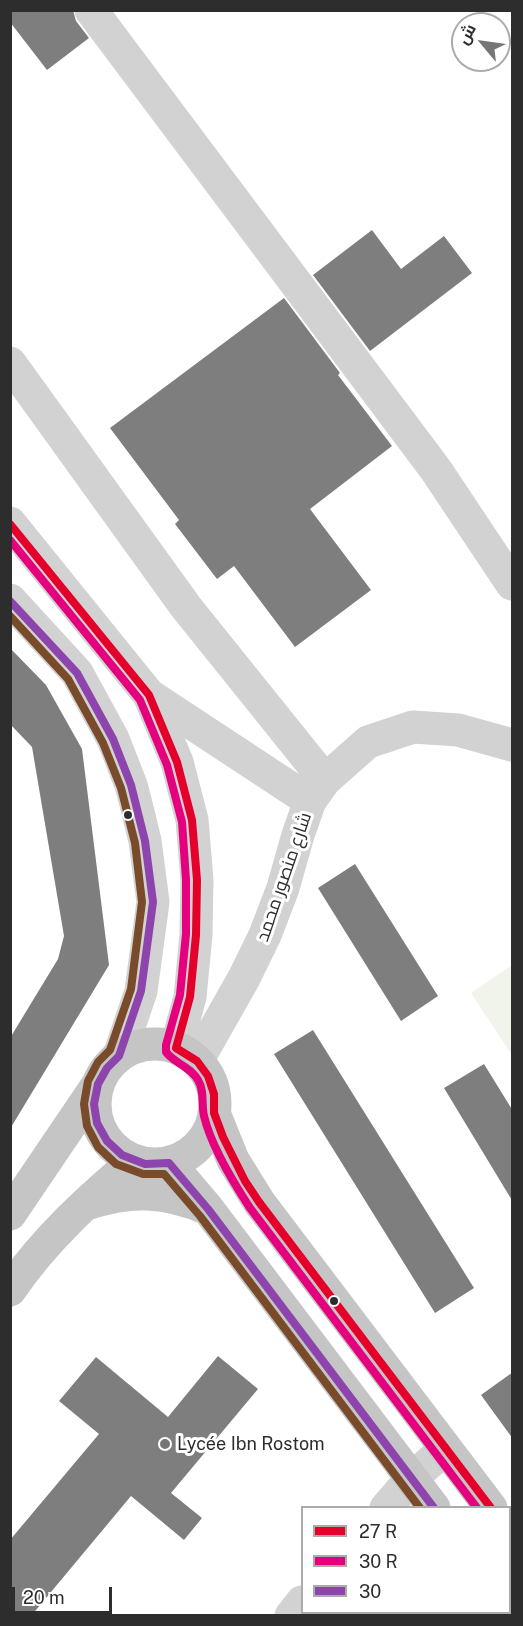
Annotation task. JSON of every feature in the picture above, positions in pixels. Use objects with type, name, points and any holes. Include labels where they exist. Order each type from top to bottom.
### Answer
[{"type":"main road","points":[[10,1214],[107,1068],[119,1056],[137,1047],[157,1044],[186,1054],[208,1076],[214,1094],[214,1113],[209,1130],[199,1145],[185,1156],[169,1163],[134,1161],[122,1155],[107,1141],[98,1123],[94,1104],[98,1084]]},
{"type":"main road","points":[[214,1113],[233,1160],[259,1202],[489,1506]]},
{"type":"main road","points":[[10,1290],[48,1241],[82,1206],[134,1161]]},
{"type":"main road","points":[[169,1163],[208,1209],[432,1506]]},
{"type":"main road","points":[[82,1206],[123,1194],[145,1193],[187,1200],[208,1209]]},
{"type":"street","points":[[91,10],[436,470],[513,584]]},
{"type":"street","points":[[10,363],[318,791]]},
{"type":"street","points":[[10,523],[149,695],[177,762],[192,820],[197,880],[196,935],[186,1054]]},
{"type":"street","points":[[10,600],[77,673],[113,739],[131,785],[140,819],[153,902],[141,991],[119,1056]]},
{"type":"street","points":[[149,695],[318,791]]},
{"type":"street","name":"شارع منصور محمد","points":[[186,1054],[244,978],[265,935],[283,888],[298,835],[318,791],[368,742],[413,727],[458,730],[513,745]]},
{"type":"street","points":[[388,1506],[411,1479],[445,1449]]},
{"type":"street","points":[[291,1616],[301,1604]]},
{"type":"shaded area","points":[[512,965],[512,1055],[471,993]]},
{"type":"building","points":[[10,10],[73,10],[76,21],[89,38],[47,70],[10,22]]},
{"type":"building","points":[[372,230],[401,269],[444,236],[472,273],[370,351],[313,275]]},
{"type":"building","points":[[284,298],[392,446],[310,509],[371,590],[295,647],[234,566],[217,579],[175,524],[179,520],[110,428]]},
{"type":"building","points":[[10,648],[46,685],[82,749],[109,965],[10,1129],[10,1038],[58,959],[64,936],[32,747],[10,724]]},
{"type":"building","points":[[355,864],[438,996],[401,1021],[318,888]]},
{"type":"building","points":[[313,1030],[474,1288],[435,1313],[274,1054]]},
{"type":"building","points":[[484,1064],[513,1111],[513,1202],[444,1088]]},
{"type":"building","points":[[218,1356],[258,1389],[171,1493],[202,1518],[184,1540],[131,1496],[31,1616],[10,1616],[10,1540],[99,1434],[59,1401],[96,1357],[168,1417]]},
{"type":"building","points":[[513,1372],[513,1439],[481,1395]]},
{"type":"transit line","points":[[10,524],[149,695],[177,762],[192,820],[197,880],[196,935],[190,997],[176,1048],[197,1061],[208,1076],[214,1094],[214,1113],[223,1137],[245,1181],[259,1202],[489,1506]]},
{"type":"transit line","points":[[10,540],[140,700],[167,765],[182,822],[186,880],[186,934],[180,995],[166,1052],[191,1071],[198,1080],[207,1128],[217,1151],[250,1208],[475,1506]]},
{"type":"transit line","name":"30","points":[[10,601],[77,673],[113,739],[131,785],[145,841],[153,902],[141,991],[119,1056],[107,1068],[98,1084],[94,1104],[97,1123],[107,1141],[122,1155],[145,1164],[169,1163],[208,1209],[432,1506]]},
{"type":"transit line","name":"27","points":[[10,616],[68,679],[103,743],[121,788],[135,843],[142,902],[131,989],[110,1050],[98,1062],[88,1081],[84,1104],[87,1126],[98,1147],[116,1164],[143,1174],[164,1174],[200,1216],[418,1506]]},
{"type":"place","name":"Lycée Ibn Rostom","points":[[165,1444]]}]
